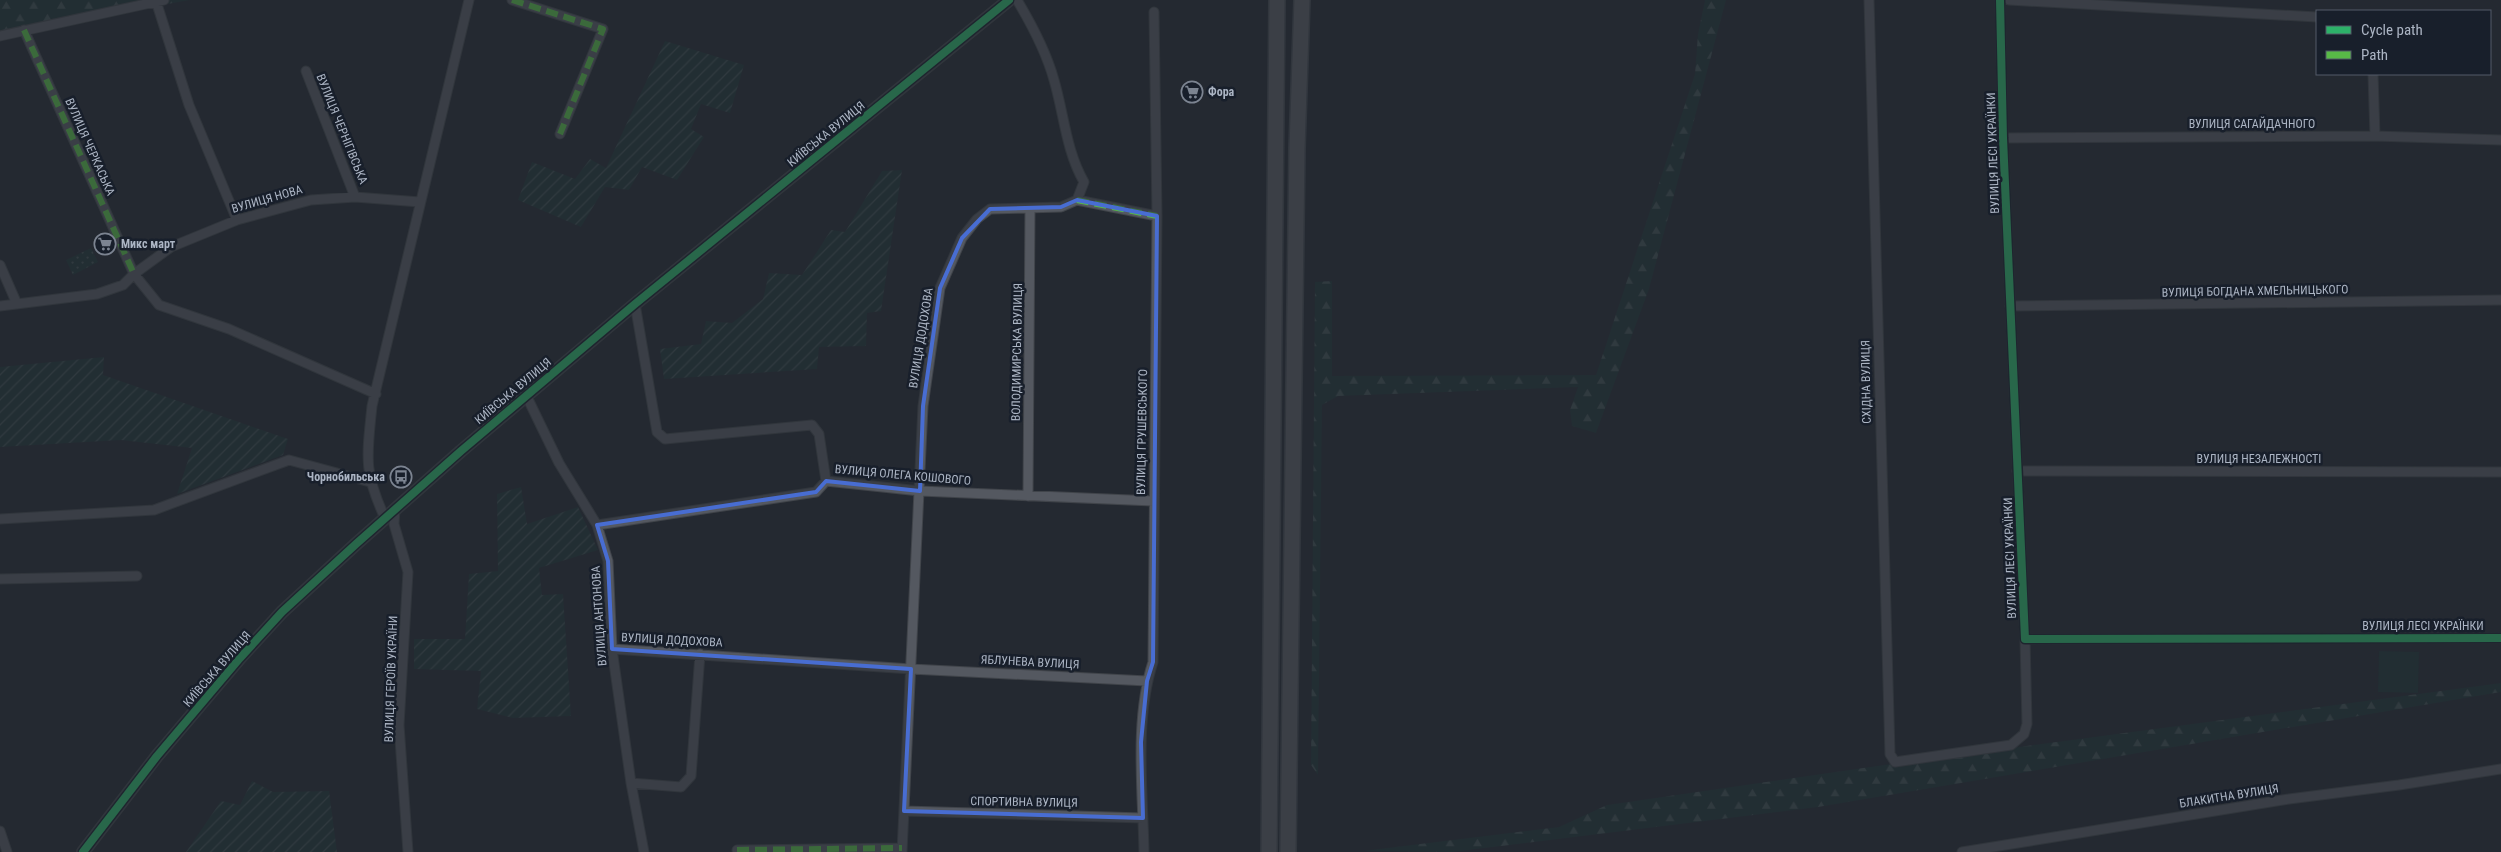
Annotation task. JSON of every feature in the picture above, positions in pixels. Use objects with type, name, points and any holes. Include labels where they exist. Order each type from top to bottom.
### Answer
[{"type":"highway","points":[[1269,852],[1277,0]]},
{"type":"highway","points":[[1288,852],[1295,261],[1302,0]]},
{"type":"street","points":[[385,518],[370,482],[367,462],[372,406],[469,0]]},
{"type":"street","points":[[512,0],[603,29],[560,134]]},
{"type":"street","name":"КИЇВСЬКА ВУЛИЦЯ","points":[[83,852],[157,756],[240,658],[282,612],[395,509],[526,395],[635,304],[1010,0]]},
{"type":"street","points":[[1017,0],[1034,28],[1054,79],[1074,164],[1084,182],[1076,200],[1157,216]]},
{"type":"street","name":"СХІДНА ВУЛИЦЯ","points":[[1869,0],[1890,754],[1895,762],[2012,745],[2024,734],[2027,724],[2024,639]]},
{"type":"street","name":"ВУЛИЦЯ ЛЕСІ УКРАЇНКИ","points":[[2000,0],[2003,138],[2024,639],[2501,638]]},
{"type":"street","points":[[2009,0],[2316,17]]},
{"type":"street","points":[[0,36],[160,1],[189,105],[237,220]]},
{"type":"street","name":"ВУЛИЦЯ ГРУШЕВСЬКОГО","points":[[1144,852],[1141,742],[1147,681],[1154,662],[1153,501],[1156,421],[1157,216],[1154,12]]},
{"type":"street","name":"ВУЛИЦЯ ЧЕРКАСЬКА","points":[[24,30],[134,274]]},
{"type":"street","name":"ВУЛИЦЯ ЧЕРНІГІВСЬКА","points":[[306,71],[355,197]]},
{"type":"street","points":[[2373,75],[2375,136]]},
{"type":"street","name":"ВУЛИЦЯ САГАЙДАЧНОГО","points":[[2003,138],[2375,136],[2501,140]]},
{"type":"street","name":"ВУЛИЦЯ НОВА","points":[[0,306],[98,294],[123,285],[134,274],[171,247],[237,220],[311,200],[355,197],[420,202]]},
{"type":"street","name":"ВУЛИЦЯ ДОДОХОВА","points":[[902,850],[923,406],[940,288],[962,238],[977,219],[990,209],[1061,207],[1076,200]]},
{"type":"street","name":"ВОЛОДИМИРСЬКА ВУЛИЦЯ","points":[[1028,496],[1030,208]]},
{"type":"street","points":[[0,265],[17,304]]},
{"type":"street","points":[[134,274],[158,305],[229,329],[376,394]]},
{"type":"street","name":"ВУЛИЦЯ БОГДАНА ХМЕЛЬНИЦЬКОГО","points":[[2010,306],[2501,300]]},
{"type":"street","points":[[635,304],[657,432],[665,439],[812,425],[819,434],[826,481]]},
{"type":"street","name":"ВУЛИЦЯ АНТОНОВА","points":[[526,395],[560,463],[597,525],[608,561],[612,649],[631,783],[644,852]]},
{"type":"street","points":[[0,519],[154,510],[289,460],[370,482]]},
{"type":"street","name":"ВУЛИЦЯ НЕЗАЛЕЖНОСТІ","points":[[2017,471],[2501,472]]},
{"type":"street","name":"ВУЛИЦЯ ОЛЕГА КОШОВОГО","points":[[597,525],[816,492],[826,481],[920,491],[1153,501]]},
{"type":"street","name":"ВУЛИЦЯ ГЕРОЇВ УКРАЇНИ","points":[[395,509],[394,524],[408,572],[399,725],[408,852]]},
{"type":"street","points":[[0,579],[137,576]]},
{"type":"street","name":"ВУЛИЦЯ ДОДОХОВА","points":[[612,649],[911,669]]},
{"type":"street","points":[[631,783],[681,787],[690,776],[700,654]]},
{"type":"street","name":"ЯБЛУНЕВА ВУЛИЦЯ","points":[[911,669],[1147,681]]},
{"type":"street","name":"БЛАКИТНА ВУЛИЦЯ","points":[[1962,852],[2289,799],[2399,785],[2501,769]]},
{"type":"street","name":"СПОРТИВНА ВУЛИЦЯ","points":[[904,812],[1144,818]]},
{"type":"street","points":[[0,831],[7,852]]},
{"type":"street","points":[[737,850],[902,850]]},
{"type":"highlighted area","points":[[1077,200],[1157,216],[1153,662],[1147,681],[1141,742],[1143,818],[904,811],[911,669],[612,649],[608,561],[597,525],[816,492],[826,481],[920,491],[923,406],[940,288],[962,238],[990,209],[1061,207]]},
{"type":"green space","points":[[0,0],[190,0],[0,34]]},
{"type":"green space","points":[[1705,0],[1726,0],[1649,289],[1596,433],[1572,426],[1570,410],[1578,387],[1338,396],[1322,405],[1318,775],[1311,765],[1315,282],[1332,281],[1332,376],[1596,375],[1695,74],[1698,34]]},
{"type":"green space","points":[[665,41],[744,65],[730,113],[701,104],[691,129],[704,137],[677,180],[642,167],[629,190],[605,187],[581,227],[518,200],[532,162],[575,179],[590,159],[606,168]]},
{"type":"green space","points":[[902,170],[881,311],[867,313],[866,346],[819,347],[817,369],[664,379],[660,349],[701,344],[706,321],[732,323],[763,299],[769,273],[802,275],[831,230],[845,232],[882,171]]},
{"type":"green space","points":[[91,248],[98,262],[73,275],[66,260]]},
{"type":"green space","points":[[104,357],[103,375],[288,439],[283,455],[177,494],[192,448],[121,440],[0,447],[0,367]]},
{"type":"green space","points":[[521,487],[527,524],[578,507],[598,550],[539,568],[542,595],[563,594],[571,716],[513,718],[477,709],[481,671],[414,669],[414,639],[465,639],[469,574],[498,571],[497,494]]},
{"type":"green space","points":[[2379,651],[2419,652],[2418,693],[2378,692]]},
{"type":"green space","points":[[2501,683],[2501,692],[1818,807],[1452,852],[1363,851],[1559,827],[1607,805],[1898,763]]},
{"type":"green space","points":[[252,781],[273,792],[329,791],[337,852],[186,852],[221,801],[240,805]]},
{"type":"marked path","points":[[512,0],[603,29],[560,134]]},
{"type":"marked path","points":[[24,30],[134,274]]},
{"type":"marked path","points":[[1077,200],[1157,216]]},
{"type":"marked path","points":[[737,850],[902,848]]},
{"type":"cycle path","points":[[83,852],[157,756],[240,658],[282,612],[461,451],[635,304],[1009,0]]},
{"type":"cycle path","points":[[2000,0],[2003,138],[2025,639],[2501,638]]},
{"type":"place","name":"Фора","points":[[1192,92]]},
{"type":"place","name":"Микс март","points":[[105,244]]},
{"type":"place","name":"Чорнобильська","points":[[401,477]]}]
